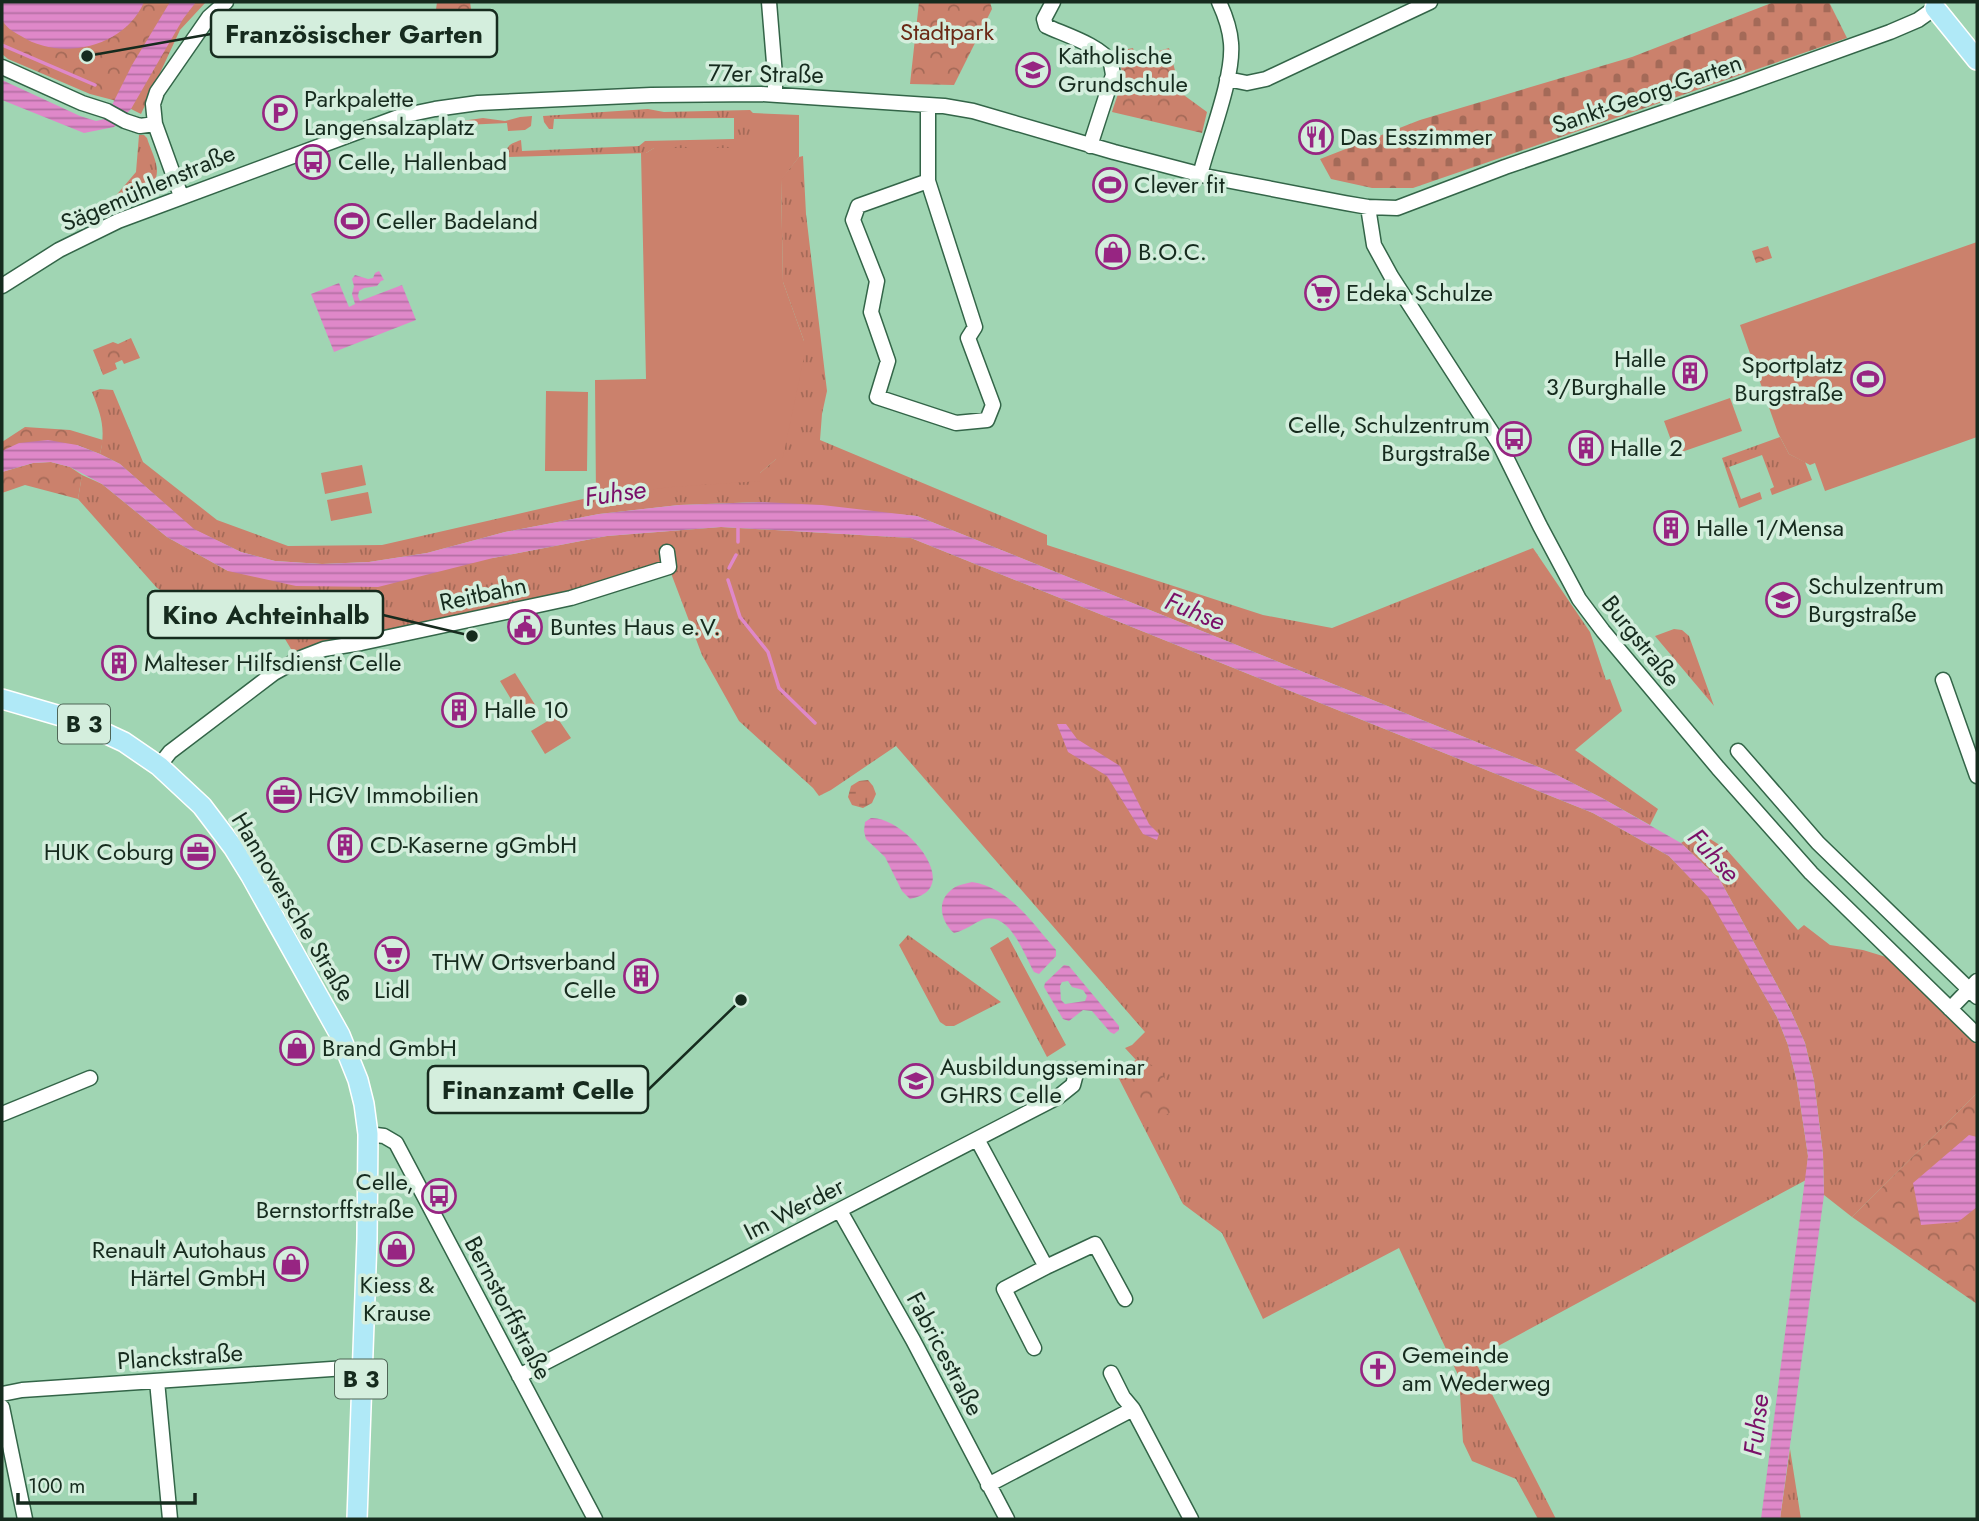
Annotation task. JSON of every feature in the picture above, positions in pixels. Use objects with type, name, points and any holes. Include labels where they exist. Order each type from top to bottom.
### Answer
[{"type":"main road","points":[[1935,8],[1977,60]]},
{"type":"main road","name":"Hannoversche Straße","points":[[2,699],[94,728],[124,742],[159,766],[202,806],[251,876],[332,1020],[355,1071],[365,1104],[368,1134]]},
{"type":"main road","name":"B 3","points":[[356,1519],[367,1239],[368,1134]]},
{"type":"street","points":[[181,197],[154,118],[153,104],[158,92],[209,17],[226,2]]},
{"type":"street","points":[[769,2],[775,94]]},
{"type":"street","points":[[1053,2],[1044,19],[1046,26],[1102,53],[1111,63],[1113,75],[1090,146]]},
{"type":"street","points":[[1199,174],[1227,79],[1232,44],[1219,2]]},
{"type":"street","points":[[1227,79],[1247,83],[1266,79],[1430,2]]},
{"type":"street","name":"Sankt-Georg-Garten","points":[[1368,207],[1397,208],[1505,167],[1890,33],[1918,20],[1935,8]]},
{"type":"street","points":[[2,67],[140,126],[154,118]]},
{"type":"street","name":"77er Straße","points":[[279,160],[401,116],[478,103],[651,95],[775,94],[928,104],[973,111],[1090,146],[1199,174],[1368,207]]},
{"type":"street","points":[[928,104],[928,181],[975,327],[968,338],[993,405],[987,420],[956,424],[877,397],[888,361],[871,312],[877,281],[853,220],[858,206],[928,181]]},
{"type":"street","name":"Sägemühlenstraße","points":[[2,286],[59,250],[118,221],[279,160]]},
{"type":"street","name":"Burgstraße","points":[[1368,207],[1374,245],[1391,276],[1500,445],[1579,599],[1602,631],[1811,873],[1977,1035]]},
{"type":"street","name":"Reitbahn","points":[[159,766],[170,752],[243,696],[274,673],[301,658],[324,649],[570,598],[669,567],[667,552]]},
{"type":"street","points":[[1943,680],[1977,775]]},
{"type":"street","points":[[1738,751],[1818,843],[1975,989],[1950,1009]]},
{"type":"street","name":"Im Werder","points":[[519,1376],[1058,1097],[1073,1086],[1077,1070]]},
{"type":"street","points":[[2,1114],[90,1077]]},
{"type":"street","name":"Bernstorffstraße","points":[[368,1134],[383,1136],[396,1143],[595,1519]]},
{"type":"street","points":[[977,1139],[1046,1267]]},
{"type":"street","name":"Fabricestraße","points":[[840,1211],[913,1340],[1007,1519]]},
{"type":"street","points":[[1034,1349],[1004,1289],[1095,1244],[1125,1300]]},
{"type":"street","name":"Planckstraße","points":[[2,1394],[22,1390],[361,1367]]},
{"type":"street","points":[[1111,1373],[1191,1519]]},
{"type":"street","points":[[157,1381],[170,1519]]},
{"type":"street","points":[[2,1407],[24,1519]]},
{"type":"street","points":[[988,1485],[1133,1409]]},
{"type":"green space","points":[[2,2],[206,2],[180,30],[141,114],[113,100],[90,94],[8,59],[2,54]]},
{"type":"green space","points":[[437,2],[470,2],[477,49],[432,40]]},
{"type":"green space","name":"Stadtpark","points":[[919,2],[990,2],[992,9],[954,85],[910,84]]},
{"type":"green space","points":[[1774,2],[1829,2],[1847,38],[1413,188],[1372,188],[1331,179],[1320,159],[1420,120],[1632,57]]},
{"type":"green space","points":[[1133,48],[1136,58],[1169,48],[1181,93],[1207,112],[1202,133],[1112,112],[1122,74],[1114,52]]},
{"type":"green space","points":[[648,109],[664,112],[750,110],[753,113],[754,148],[654,148],[646,153],[506,157],[509,146],[521,140],[522,151],[639,146],[645,141],[734,139],[734,118],[554,119],[553,129],[549,129],[543,116]]},
{"type":"green space","points":[[753,113],[799,115],[799,157],[781,180],[783,282],[804,341],[804,357],[783,457],[776,459],[760,473],[760,481],[596,496],[595,380],[646,379],[641,153],[654,148],[753,148]]},
{"type":"green space","points":[[532,116],[531,126],[525,130],[508,131],[507,123],[443,126],[444,133],[426,126],[483,118],[505,121]]},
{"type":"green space","points":[[139,135],[147,138],[156,163],[156,179],[146,190],[108,205],[136,172]]},
{"type":"green space","points":[[803,156],[806,214],[827,391],[820,440],[1047,535],[1047,545],[1263,615],[1332,628],[1533,548],[1590,632],[1606,680],[1610,679],[1622,711],[1575,750],[1658,809],[1650,825],[1551,772],[917,516],[760,502],[679,505],[599,514],[505,532],[427,553],[369,562],[322,564],[275,561],[241,552],[193,529],[120,464],[100,454],[102,422],[92,392],[100,389],[113,390],[143,462],[217,520],[288,546],[382,545],[596,496],[760,473],[776,459],[804,341],[783,282],[781,179],[799,157]]},
{"type":"green space","name":"Sportplatz Burgstraße","points":[[1977,242],[1977,437],[1825,491],[1815,463],[1810,465],[1789,454],[1778,433],[1740,325]]},
{"type":"green space","points":[[1768,246],[1772,258],[1756,263],[1752,251]]},
{"type":"green space","points":[[131,338],[140,358],[124,364],[122,360],[115,363],[117,369],[103,375],[93,350]]},
{"type":"green space","points":[[546,391],[588,392],[587,471],[545,471]]},
{"type":"green space","points":[[1730,398],[1742,431],[1676,454],[1664,421]]},
{"type":"green space","points":[[25,427],[70,430],[103,440],[100,454],[77,445],[2,451],[2,442]]},
{"type":"green space","points":[[1780,437],[1789,454],[1805,462],[1812,480],[1772,495],[1770,489],[1774,487],[1762,455],[1729,467],[1741,499],[1760,492],[1762,499],[1739,508],[1722,458]]},
{"type":"green space","points":[[51,462],[70,467],[82,475],[78,499],[25,485],[2,493],[2,472],[33,463]]},
{"type":"green space","points":[[362,465],[366,485],[325,494],[321,473]]},
{"type":"green space","points":[[82,475],[102,484],[167,537],[228,571],[493,558],[607,536],[721,527],[911,538],[1593,813],[1669,856],[1709,897],[1777,1017],[1788,1045],[1797,1082],[1808,1156],[1806,1180],[1474,1359],[1556,1519],[1538,1519],[1516,1479],[1472,1461],[1463,1442],[1459,1377],[1399,1248],[1263,1319],[1222,1233],[1183,1204],[1115,1071],[1136,1060],[1125,1048],[1145,1032],[896,746],[819,796],[739,721],[702,655],[669,568],[361,643],[300,664],[282,634],[258,637],[230,630],[157,588],[78,499]]},
{"type":"green space","points":[[368,492],[372,513],[331,521],[327,500]]},
{"type":"green space","points":[[1674,629],[1682,630],[1689,636],[1714,706],[1655,636]]},
{"type":"green space","points":[[515,673],[539,711],[523,719],[500,681]]},
{"type":"green space","points":[[556,716],[571,738],[545,754],[531,731]]},
{"type":"green space","points":[[868,780],[876,794],[872,803],[863,808],[852,805],[848,797],[851,786]]},
{"type":"green space","points":[[1699,832],[1726,849],[1798,930],[1804,925],[1830,945],[1886,957],[1977,1045],[1977,1093],[1852,1217],[1824,1195],[1823,1154],[1814,1081],[1805,1043],[1790,1009],[1720,880],[1681,843]]},
{"type":"green space","points":[[908,935],[1001,1002],[954,1026],[946,1026],[940,1022],[899,945]]},
{"type":"green space","points":[[1008,937],[1066,1045],[1047,1057],[990,948]]},
{"type":"green space","points":[[1137,1060],[1155,1067],[1168,1085],[1172,1112],[1148,1122],[1123,1074],[1126,1065]]},
{"type":"green space","points":[[1977,1093],[1977,1304],[1852,1217]]},
{"type":"green space","points":[[1790,1449],[1801,1519],[1780,1519]]},
{"type":"shaded area","points":[[2,2],[144,2],[135,17],[122,30],[90,46],[72,49],[37,44],[12,31],[3,21]]},
{"type":"shaded area","points":[[170,2],[196,2],[183,19],[131,109],[114,127],[84,133],[2,100],[2,80],[80,116],[96,121],[105,119],[132,65]]},
{"type":"shaded area","points":[[379,271],[384,280],[377,286],[359,291],[360,301],[402,285],[416,320],[334,352],[311,294],[339,283],[349,307],[355,304],[352,279],[355,275],[368,279],[373,278]]},
{"type":"shaded area","points":[[48,440],[77,445],[120,464],[194,529],[241,552],[275,561],[322,564],[369,562],[427,553],[505,532],[599,514],[679,505],[760,502],[822,505],[917,516],[1551,772],[1681,843],[1720,880],[1790,1009],[1805,1043],[1814,1081],[1823,1154],[1824,1195],[1780,1519],[1761,1519],[1808,1156],[1797,1082],[1788,1045],[1777,1017],[1708,897],[1669,856],[1593,813],[911,538],[721,527],[607,536],[493,558],[378,587],[296,586],[228,571],[167,537],[102,484],[70,467],[51,462],[33,463],[2,472],[2,451],[19,443]]},
{"type":"shaded area","points":[[1057,724],[1066,724],[1077,739],[1120,766],[1149,824],[1159,834],[1157,840],[1143,834],[1107,776],[1068,752]]},
{"type":"shaded area","points":[[871,818],[882,819],[905,833],[925,855],[933,878],[926,892],[910,899],[902,891],[885,857],[866,839],[865,822]]},
{"type":"shaded area","points":[[972,882],[985,885],[1009,899],[1056,950],[1056,956],[1039,974],[1034,972],[1015,936],[1001,922],[984,919],[959,932],[954,933],[950,929],[942,913],[943,901],[952,889]]},
{"type":"shaded area","points":[[1064,965],[1069,966],[1119,1026],[1119,1030],[1114,1034],[1110,1032],[1092,1011],[1083,1010],[1069,1021],[1063,1019],[1044,987]],"holes":[[[1068,981],[1072,987],[1083,990],[1087,996],[1085,1001],[1065,1004],[1061,1000],[1062,982]]]},
{"type":"shaded area","points":[[1969,1135],[1977,1137],[1977,1207],[1958,1222],[1921,1225],[1913,1183]]},
{"type":"waterway","points":[[2,45],[95,85]]},
{"type":"waterway","points":[[738,526],[738,542]]},
{"type":"waterway","points":[[729,568],[736,555]]},
{"type":"waterway","points":[[728,580],[740,617],[768,652],[779,688],[815,723]]},
{"type":"place","name":"Französischer Garten","points":[[87,56]]},
{"type":"place","name":"Katholische Grundschule","points":[[1033,70]]},
{"type":"place","name":"Parkpalette Langensalzaplatz","points":[[280,113]]},
{"type":"place","name":"Das Esszimmer","points":[[1316,137]]},
{"type":"place","name":"Celle, Hallenbad","points":[[313,162]]},
{"type":"place","name":"Clever fit","points":[[1110,185]]},
{"type":"place","name":"Celler Badeland","points":[[352,221]]},
{"type":"place","name":"B.O.C.","points":[[1113,252]]},
{"type":"place","name":"Edeka Schulze","points":[[1322,293]]},
{"type":"place","name":"Halle 3/Burghalle","points":[[1690,373]]},
{"type":"place","name":"Sportplatz Burgstraße","points":[[1868,379]]},
{"type":"place","name":"Celle, Schulzentrum Burgstraße","points":[[1514,439]]},
{"type":"place","name":"Halle 2","points":[[1586,448]]},
{"type":"place","name":"Halle 1/Mensa","points":[[1671,528]]},
{"type":"place","name":"Schulzentrum Burgstraße","points":[[1783,600]]},
{"type":"place","name":"Buntes Haus e.V.","points":[[525,627]]},
{"type":"place","name":"Kino Achteinhalb","points":[[472,636]]},
{"type":"place","name":"Malteser Hilfsdienst Celle","points":[[119,663]]},
{"type":"place","name":"Halle 10","points":[[459,710]]},
{"type":"place","name":"HGV Immobilien","points":[[284,795]]},
{"type":"place","name":"CD-Kaserne gGmbH","points":[[345,845]]},
{"type":"place","name":"HUK Coburg","points":[[198,852]]},
{"type":"place","name":"Lidl","points":[[392,954]]},
{"type":"place","name":"THW Ortsverband Celle","points":[[641,976]]},
{"type":"place","name":"Finanzamt Celle","points":[[741,1000]]},
{"type":"place","name":"Brand GmbH","points":[[297,1048]]},
{"type":"place","name":"Ausbildungsseminar GHRS Celle","points":[[916,1081]]},
{"type":"place","name":"Celle, Bernstorffstraße","points":[[439,1196]]},
{"type":"place","name":"Kiess & Krause","points":[[397,1249]]},
{"type":"place","name":"Renault Autohaus Härtel GmbH","points":[[291,1264]]},
{"type":"place","name":"Gemeinde am Wederweg","points":[[1378,1369]]},
{"type":"water label","name":"Fuhse","points":[[615,493]]},
{"type":"water label","name":"Fuhse","points":[[1195,611]]},
{"type":"water label","name":"Fuhse","points":[[1714,855]]},
{"type":"water label","name":"Fuhse","points":[[1756,1425]]}]
